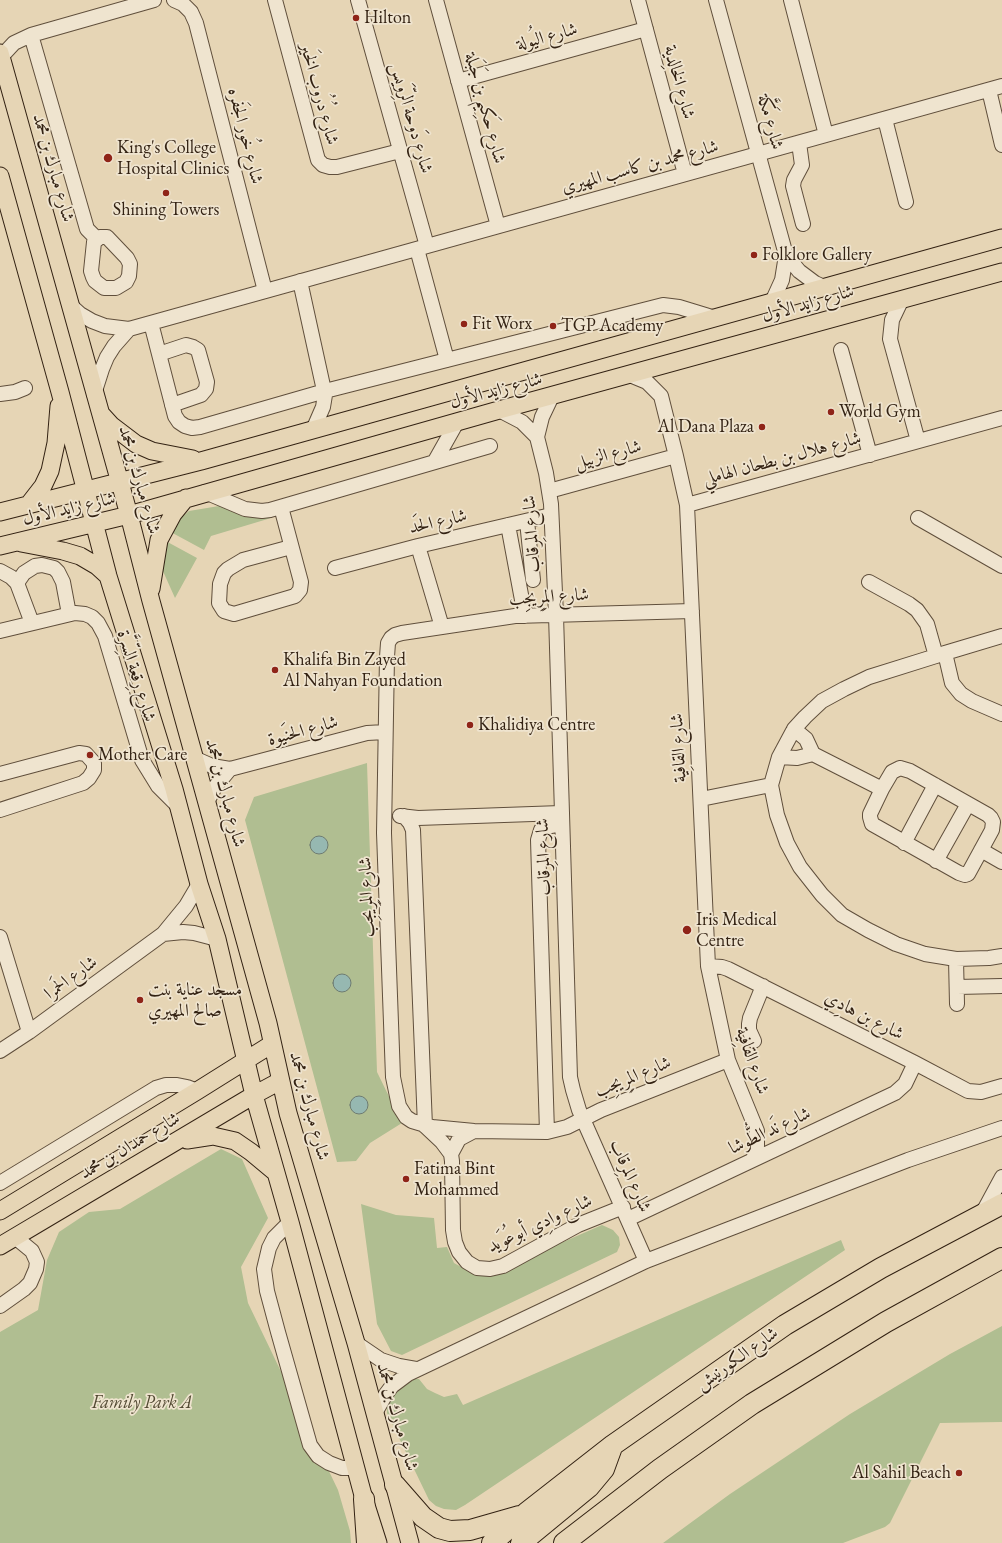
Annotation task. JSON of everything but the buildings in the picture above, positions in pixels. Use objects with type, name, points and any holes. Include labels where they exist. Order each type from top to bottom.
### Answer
[{"type":"highway","name":"شارع الكورنيش","points":[[492,1543],[613,1445],[785,1325],[881,1268],[1002,1204]]},
{"type":"highway","points":[[572,1540],[660,1470],[752,1404],[886,1322],[1002,1258]]},
{"type":"highway","points":[[521,1543],[593,1483],[604,1470],[613,1445]]},
{"type":"highway","points":[[396,1485],[427,1520],[439,1528],[450,1531],[470,1530],[526,1514]]},
{"type":"highway","points":[[364,1499],[367,1543]]},
{"type":"main road","name":"شارع مبارك بن محمد","points":[[0,55],[129,515],[150,598],[268,1023],[288,1113],[356,1343],[396,1485],[410,1543]]},
{"type":"main road","points":[[0,176],[4,209],[60,392],[108,576],[179,807],[199,884],[217,939],[254,1095],[290,1222],[364,1499],[378,1543]]},
{"type":"main road","name":"شارع زايد الأول","points":[[0,512],[201,461],[1002,238]]},
{"type":"main road","name":"شارع زايد الأول","points":[[7,544],[129,515],[499,410],[1002,272]]},
{"type":"main road","points":[[29,504],[43,486],[50,471],[56,443],[60,392]]},
{"type":"main road","points":[[99,411],[111,425],[136,444],[152,451],[201,461]]},
{"type":"main road","points":[[150,598],[159,540],[170,518],[186,498]]},
{"type":"main road","points":[[7,544],[63,551],[80,556],[97,566],[108,576]]},
{"type":"main road","name":"شارع حمدان بن محمد","points":[[0,1211],[198,1091],[272,1044]]},
{"type":"main road","name":"شارع حمدان بن محمد","points":[[0,1246],[280,1081]]},
{"type":"main road","points":[[175,1143],[195,1138],[213,1136],[225,1137],[244,1146],[275,1172]]},
{"type":"street","points":[[0,55],[14,43],[31,34],[154,0]]},
{"type":"street","name":"شارع خُور الجَفره","points":[[174,0],[183,4],[191,12],[196,23],[265,291]]},
{"type":"street","name":"شارع دُرُوب الخَير","points":[[275,0],[318,160],[323,165],[330,168],[400,151]]},
{"type":"street","name":"شارع دَوحة الرِّوَيس","points":[[358,0],[400,151],[447,360]]},
{"type":"street","name":"شارع حَكِيم بن جَبَلة","points":[[436,0],[498,226]]},
{"type":"street","name":"شارع الخالِدية","points":[[638,0],[684,174]]},
{"type":"street","name":"شارع مَكَّة","points":[[716,0],[786,255],[782,280],[772,302]]},
{"type":"street","points":[[791,0],[826,135]]},
{"type":"street","name":"شارع اليُولة","points":[[458,81],[646,30]]},
{"type":"street","points":[[31,34],[87,229],[97,239]]},
{"type":"street","name":"شارع محمد بن كاسب المهيري","points":[[70,304],[80,314],[92,321],[105,326],[129,329],[996,88],[1002,145]]},
{"type":"street","points":[[885,119],[906,202]]},
{"type":"street","points":[[799,143],[802,165],[794,180],[793,186],[803,224]]},
{"type":"street","name":"شارع مَكَّة","points":[[786,255],[799,271],[824,287]]},
{"type":"street","points":[[300,281],[325,390],[323,407],[313,430]]},
{"type":"street","points":[[902,299],[892,320],[890,339],[918,441]]},
{"type":"street","points":[[151,323],[176,416],[179,422],[192,428],[200,427],[325,390],[663,306],[679,307],[715,318]]},
{"type":"street","points":[[94,394],[107,357],[114,346],[129,329]]},
{"type":"street","points":[[159,354],[186,345],[193,347],[198,350],[207,382],[206,389],[201,395],[172,405]]},
{"type":"street","points":[[841,350],[870,455]]},
{"type":"street","name":"شارع القافِية","points":[[630,374],[647,382],[661,396],[687,505],[708,966],[728,1060],[757,1131],[757,1146],[753,1160]]},
{"type":"street","points":[[0,394],[16,392],[25,388]]},
{"type":"street","name":"شارع المِرقاب","points":[[552,396],[542,417],[537,437],[549,491],[551,515],[556,615],[570,1077],[575,1100],[646,1261]]},
{"type":"street","points":[[499,410],[522,422],[537,437]]},
{"type":"street","name":"شارع هلال بن بطحان الهاملي","points":[[687,505],[1002,418]]},
{"type":"street","points":[[435,461],[457,422]]},
{"type":"street","points":[[206,492],[245,509],[262,511],[281,507],[490,446]]},
{"type":"street","name":"شارع الزبيل","points":[[549,491],[676,456]]},
{"type":"street","points":[[281,507],[301,582],[300,590],[295,596],[234,614],[229,613],[221,607],[219,603],[220,584],[224,573],[228,568],[243,560],[291,547]]},
{"type":"street","name":"شارع الحَد","points":[[335,568],[418,546],[551,515]]},
{"type":"street","points":[[918,518],[1002,566]]},
{"type":"street","points":[[527,521],[533,580]]},
{"type":"street","points":[[508,525],[525,616]]},
{"type":"street","points":[[418,546],[442,627]]},
{"type":"street","points":[[32,623],[17,597],[17,583],[24,573],[35,566],[42,565],[54,568],[58,572],[63,582],[69,614]]},
{"type":"street","points":[[0,571],[11,577],[17,583]]},
{"type":"street","points":[[869,582],[910,604],[917,610],[927,624],[952,683],[961,694],[972,701],[1002,714]]},
{"type":"street","name":"شارع المِرِيجِب","points":[[692,611],[525,616],[402,633],[395,635],[388,643],[384,812],[393,1077],[396,1098],[402,1112],[412,1121],[425,1126],[474,1131],[547,1132],[567,1127],[608,1108],[728,1060]]},
{"type":"street","name":"شارع رِقعة السِّرَّة","points":[[0,631],[69,614],[80,613],[92,617],[102,629],[142,760],[158,786],[179,807]]},
{"type":"street","points":[[1002,636],[940,654],[870,677],[822,701],[794,729],[779,757],[771,785],[777,815],[787,843],[800,867],[822,895],[842,915],[896,944],[925,954],[956,959],[1002,956]]},
{"type":"street","points":[[794,729],[806,740],[813,754],[882,789]]},
{"type":"street","name":"شارع الحنَيوة","points":[[194,758],[212,766],[230,769],[367,733],[385,732]]},
{"type":"street","points":[[0,774],[79,753],[86,754],[94,763],[94,770],[89,778],[83,783],[0,810]]},
{"type":"street","points":[[779,757],[797,758],[813,754]]},
{"type":"street","points":[[900,768],[910,771],[935,785],[988,815],[993,822],[992,830],[970,872],[965,875],[936,861],[875,827],[870,821],[870,814],[892,772],[900,768]]},
{"type":"street","points":[[207,802],[220,781],[230,769]]},
{"type":"street","points":[[701,799],[771,785]]},
{"type":"street","points":[[904,843],[935,785]]},
{"type":"street","points":[[936,861],[968,804]]},
{"type":"street","points":[[384,812],[418,818],[562,819]]},
{"type":"street","points":[[404,816],[410,823],[413,830],[425,1126],[442,1142],[451,1154],[459,1139],[474,1131]]},
{"type":"street","points":[[547,1132],[538,840],[541,830],[562,819]]},
{"type":"street","points":[[981,850],[1002,862]]},
{"type":"street","name":"شارع الحَمرا","points":[[0,1051],[29,1032],[163,934],[186,906],[199,884]]},
{"type":"street","points":[[163,934],[183,932],[194,933],[217,939]]},
{"type":"street","points":[[0,937],[29,1032]]},
{"type":"street","points":[[956,959],[957,1004]]},
{"type":"street","name":"شارع بن هادِي","points":[[708,966],[728,969],[915,1062],[968,1091],[981,1092],[1002,1086]]},
{"type":"street","points":[[754,1042],[749,1030],[749,1024],[763,986]]},
{"type":"street","points":[[957,987],[1002,986]]},
{"type":"street","name":"شارع نَد الطُّوشا","points":[[626,1213],[753,1160],[895,1093],[905,1084],[915,1062]]},
{"type":"street","points":[[0,1183],[156,1088],[166,1085],[177,1085],[198,1091]]},
{"type":"street","points":[[375,1413],[392,1386],[416,1369],[646,1261],[908,1160],[1000,1130]]},
{"type":"street","points":[[757,1131],[769,1140],[782,1146]]},
{"type":"street","name":"شارع وادِي أبوعُوَيد","points":[[451,1154],[453,1230],[455,1242],[459,1252],[467,1262],[477,1268],[490,1269],[503,1266],[578,1225],[626,1213]]},
{"type":"street","points":[[982,1214],[1002,1177]]},
{"type":"street","points":[[290,1222],[274,1238],[269,1248],[264,1269],[266,1286],[278,1332],[310,1445],[318,1456],[329,1464],[342,1468],[356,1468]]},
{"type":"street","points":[[0,1306],[15,1297],[30,1283],[36,1269],[36,1262],[32,1251],[15,1238]]},
{"type":"street","points":[[356,1343],[381,1360],[399,1366],[416,1369]]},
{"type":"green space","points":[[231,504],[271,518],[211,536],[204,550],[167,530],[189,511]]},
{"type":"green space","points":[[162,539],[197,558],[175,598],[162,569]]},
{"type":"green space","points":[[367,763],[377,1072],[402,1123],[370,1143],[356,1161],[337,1162],[245,820],[254,797]]},
{"type":"green space","name":"Family Park A","points":[[221,1149],[242,1159],[268,1218],[241,1267],[248,1303],[338,1490],[350,1531],[351,1543],[0,1543],[0,1332],[38,1310],[47,1260],[59,1232],[89,1212],[120,1209]]},
{"type":"green space","points":[[361,1204],[396,1215],[434,1218],[437,1248],[447,1247],[454,1263],[476,1275],[492,1273],[602,1225],[613,1230],[619,1237],[620,1245],[617,1252],[402,1355],[391,1351],[377,1324]]},
{"type":"green space","points":[[841,1240],[845,1250],[465,1505],[456,1510],[444,1509],[436,1506],[429,1500],[387,1413],[387,1406],[395,1390],[413,1379],[419,1379],[427,1389],[444,1397],[457,1394],[463,1405]]},
{"type":"green space","points":[[1002,1326],[1002,1422],[940,1423],[890,1523],[885,1527],[843,1543],[663,1543],[730,1494],[850,1414],[950,1354]]},
{"type":"water","points":[[319,836],[325,839],[328,845],[325,851],[319,854],[313,851],[310,845],[313,839]]},
{"type":"water","points":[[342,974],[348,977],[351,983],[348,989],[342,992],[336,989],[333,983],[336,977]]},
{"type":"water","points":[[359,1096],[365,1099],[368,1105],[365,1111],[359,1114],[353,1111],[350,1105],[353,1099]]},
{"type":"place","name":"Hilton","points":[[356,18]]},
{"type":"place","name":"King's College Hospital Clinics","points":[[108,158]]},
{"type":"place","name":"Shining Towers","points":[[166,193]]},
{"type":"place","name":"Folklore Gallery","points":[[754,255]]},
{"type":"place","name":"Fit Worx","points":[[464,324]]},
{"type":"place","name":"TGP Academy","points":[[553,326]]},
{"type":"place","name":"World Gym","points":[[831,412]]},
{"type":"place","name":"Al Dana Plaza","points":[[762,427]]},
{"type":"place","name":"Khalifa Bin Zayed Al Nahyan Foundation","points":[[275,670]]},
{"type":"place","name":"Khalidiya Centre","points":[[470,725]]},
{"type":"place","name":"Mother Care","points":[[90,755]]},
{"type":"place","name":"Iris Medical Centre","points":[[687,930]]},
{"type":"place","name":"مسجد عناية بنت صالح المهيري","points":[[140,1000]]},
{"type":"place","name":"Fatima Bint Mohammed","points":[[406,1179]]},
{"type":"place","name":"Al Sahil Beach","points":[[959,1473]]}]
